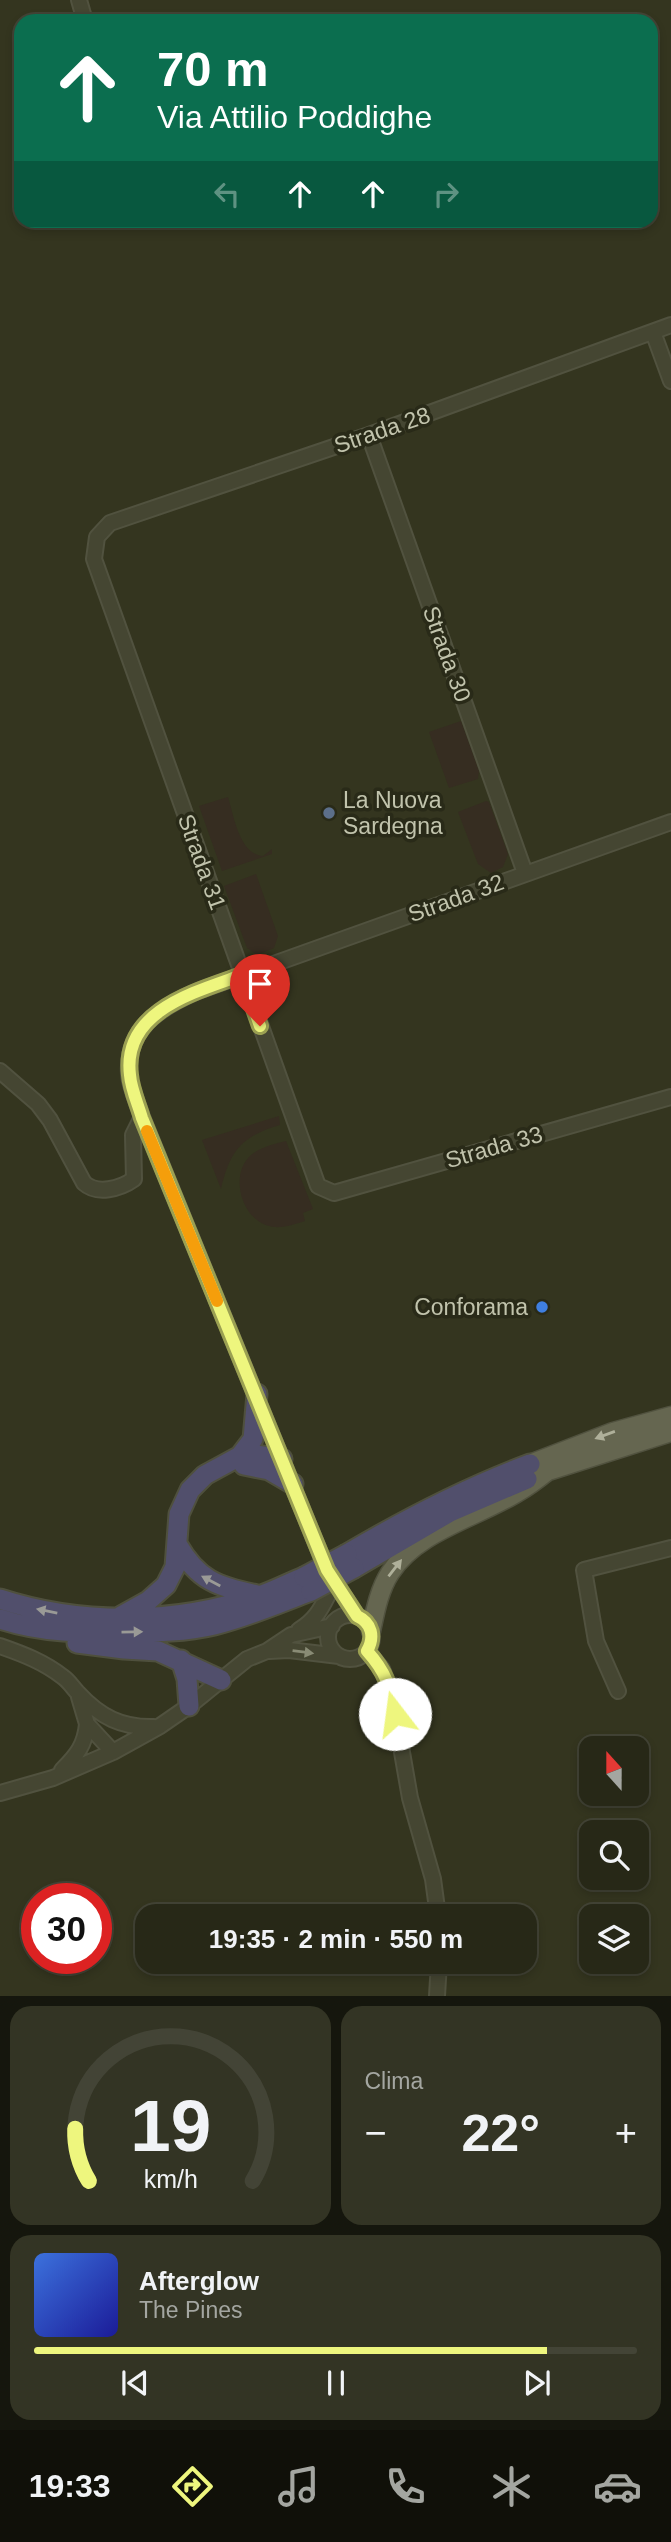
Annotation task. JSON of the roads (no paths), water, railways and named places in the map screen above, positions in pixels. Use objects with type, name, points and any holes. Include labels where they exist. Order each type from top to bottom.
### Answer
[{"type":"highway","points":[[240,1456],[253,1439],[257,1394]]},
{"type":"highway","points":[[117,1618],[148,1601],[166,1585],[175,1567],[178,1514],[190,1490],[205,1475],[240,1456],[250,1454],[282,1458]]},
{"type":"highway","points":[[218,1468],[242,1465],[269,1470],[293,1483]]},
{"type":"highway","points":[[0,1619],[40,1629],[77,1633],[180,1631],[215,1625],[261,1611],[314,1587],[452,1496],[538,1470]]},
{"type":"highway","points":[[177,1544],[187,1562],[202,1577],[220,1586],[260,1596]]},
{"type":"highway","points":[[0,1599],[66,1615],[117,1618],[177,1616],[260,1596],[314,1587]]},
{"type":"highway","points":[[40,1629],[71,1642],[158,1651],[221,1680]]},
{"type":"highway","points":[[181,1660],[187,1679],[189,1706]]},
{"type":"main road","points":[[371,1630],[376,1605],[389,1574],[410,1551],[446,1529],[517,1493],[538,1470],[613,1432],[671,1416]]},
{"type":"main road","points":[[538,1470],[671,1432]]},
{"type":"street","name":"Strada 28","points":[[97,537],[110,523],[369,435],[671,326]]},
{"type":"street","points":[[653,332],[671,382]]},
{"type":"street","name":"Strada 30","points":[[369,435],[525,873]]},
{"type":"street","name":"Strada 31","points":[[97,537],[94,559],[318,1186]]},
{"type":"street","name":"Strada 32","points":[[293,1483],[142,1118],[129,1074],[133,1044],[145,1024],[168,1004],[671,822]]},
{"type":"street","points":[[0,1071],[38,1104],[50,1120],[84,1183],[91,1190],[101,1191],[128,1184],[134,1179],[133,1135],[142,1118]]},
{"type":"street","name":"Strada 33","points":[[318,1186],[334,1193],[671,1097]]},
{"type":"street","points":[[293,1483],[327,1570],[357,1616]]},
{"type":"street","points":[[618,1691],[596,1641],[584,1570],[671,1548]]},
{"type":"street","points":[[0,1793],[53,1778],[113,1752],[160,1726],[247,1659],[267,1651],[310,1623],[319,1613],[314,1587],[327,1570]]},
{"type":"street","points":[[314,1587],[332,1624],[328,1639],[339,1656]]},
{"type":"street","points":[[267,1651],[289,1650],[353,1659],[367,1651],[372,1642],[371,1630],[363,1619],[357,1616],[344,1616],[332,1624],[291,1635]]},
{"type":"street","points":[[0,1646],[45,1664],[67,1679],[110,1731],[113,1752]]},
{"type":"street","points":[[367,1651],[382,1668],[392,1695],[411,1798],[433,1879],[436,1904]]},
{"type":"street","points":[[53,1778],[78,1755],[85,1740],[87,1724],[77,1692]]},
{"type":"street","points":[[95,1710],[121,1724],[160,1726]]},
{"type":"street","points":[[87,1724],[113,1752]]},
{"type":"street","points":[[436,1996],[438,1974]]},
{"type":"place","name":"La Nuova Sardegna","points":[[329,813]]},
{"type":"place","name":"Conforama","points":[[542,1307]]}]
